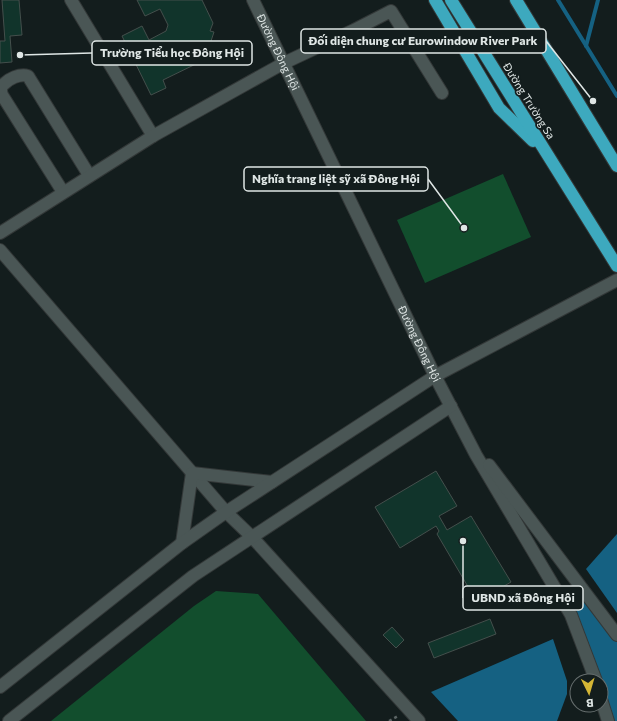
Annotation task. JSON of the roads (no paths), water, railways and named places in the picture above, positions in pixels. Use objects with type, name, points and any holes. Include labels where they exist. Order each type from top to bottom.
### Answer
[{"type":"highway","name":"Đường Trường Sa","points":[[435,0],[499,108],[548,155]]},
{"type":"highway","name":"Đường Trường Sa","points":[[451,0],[617,266]]},
{"type":"highway","points":[[516,0],[617,166]]},
{"type":"street","points":[[71,0],[153,136]]},
{"type":"street","name":"Đường Đông Hội","points":[[253,0],[435,376],[476,455],[571,615],[593,673]]},
{"type":"street","points":[[0,233],[89,175],[153,136],[284,63],[354,30],[390,11],[442,93]]},
{"type":"street","points":[[63,192],[2,95],[1,90],[3,85],[18,75],[23,74],[28,76],[89,175]]},
{"type":"street","points":[[0,250],[226,512],[252,537],[419,721]]},
{"type":"street","points":[[0,687],[182,543],[226,512],[435,376],[617,280]]},
{"type":"street","points":[[9,721],[193,576],[451,406]]},
{"type":"street","points":[[462,429],[617,635]]},
{"type":"street","points":[[192,473],[272,482]]},
{"type":"street","points":[[182,543],[192,473]]},
{"type":"water","points":[[617,534],[617,613],[586,569]]},
{"type":"water","points":[[587,595],[617,636],[617,721],[614,721],[609,709],[609,673],[597,673],[571,615]]},
{"type":"water","points":[[553,639],[567,681],[567,694],[557,721],[458,721],[431,692]]},
{"type":"waterway","points":[[558,0],[617,96]]},
{"type":"waterway","points":[[586,46],[598,0]]},
{"type":"place","name":"Trường Tiểu học Đông Hội","points":[[20,55]]},
{"type":"place","name":"Đối diện chung cư Eurowindow River Park","points":[[593,101]]},
{"type":"place","name":"Nghĩa trang liệt sỹ xã Đông Hội","points":[[464,228]]},
{"type":"place","name":"UBND xã Đông Hội","points":[[463,541]]}]
